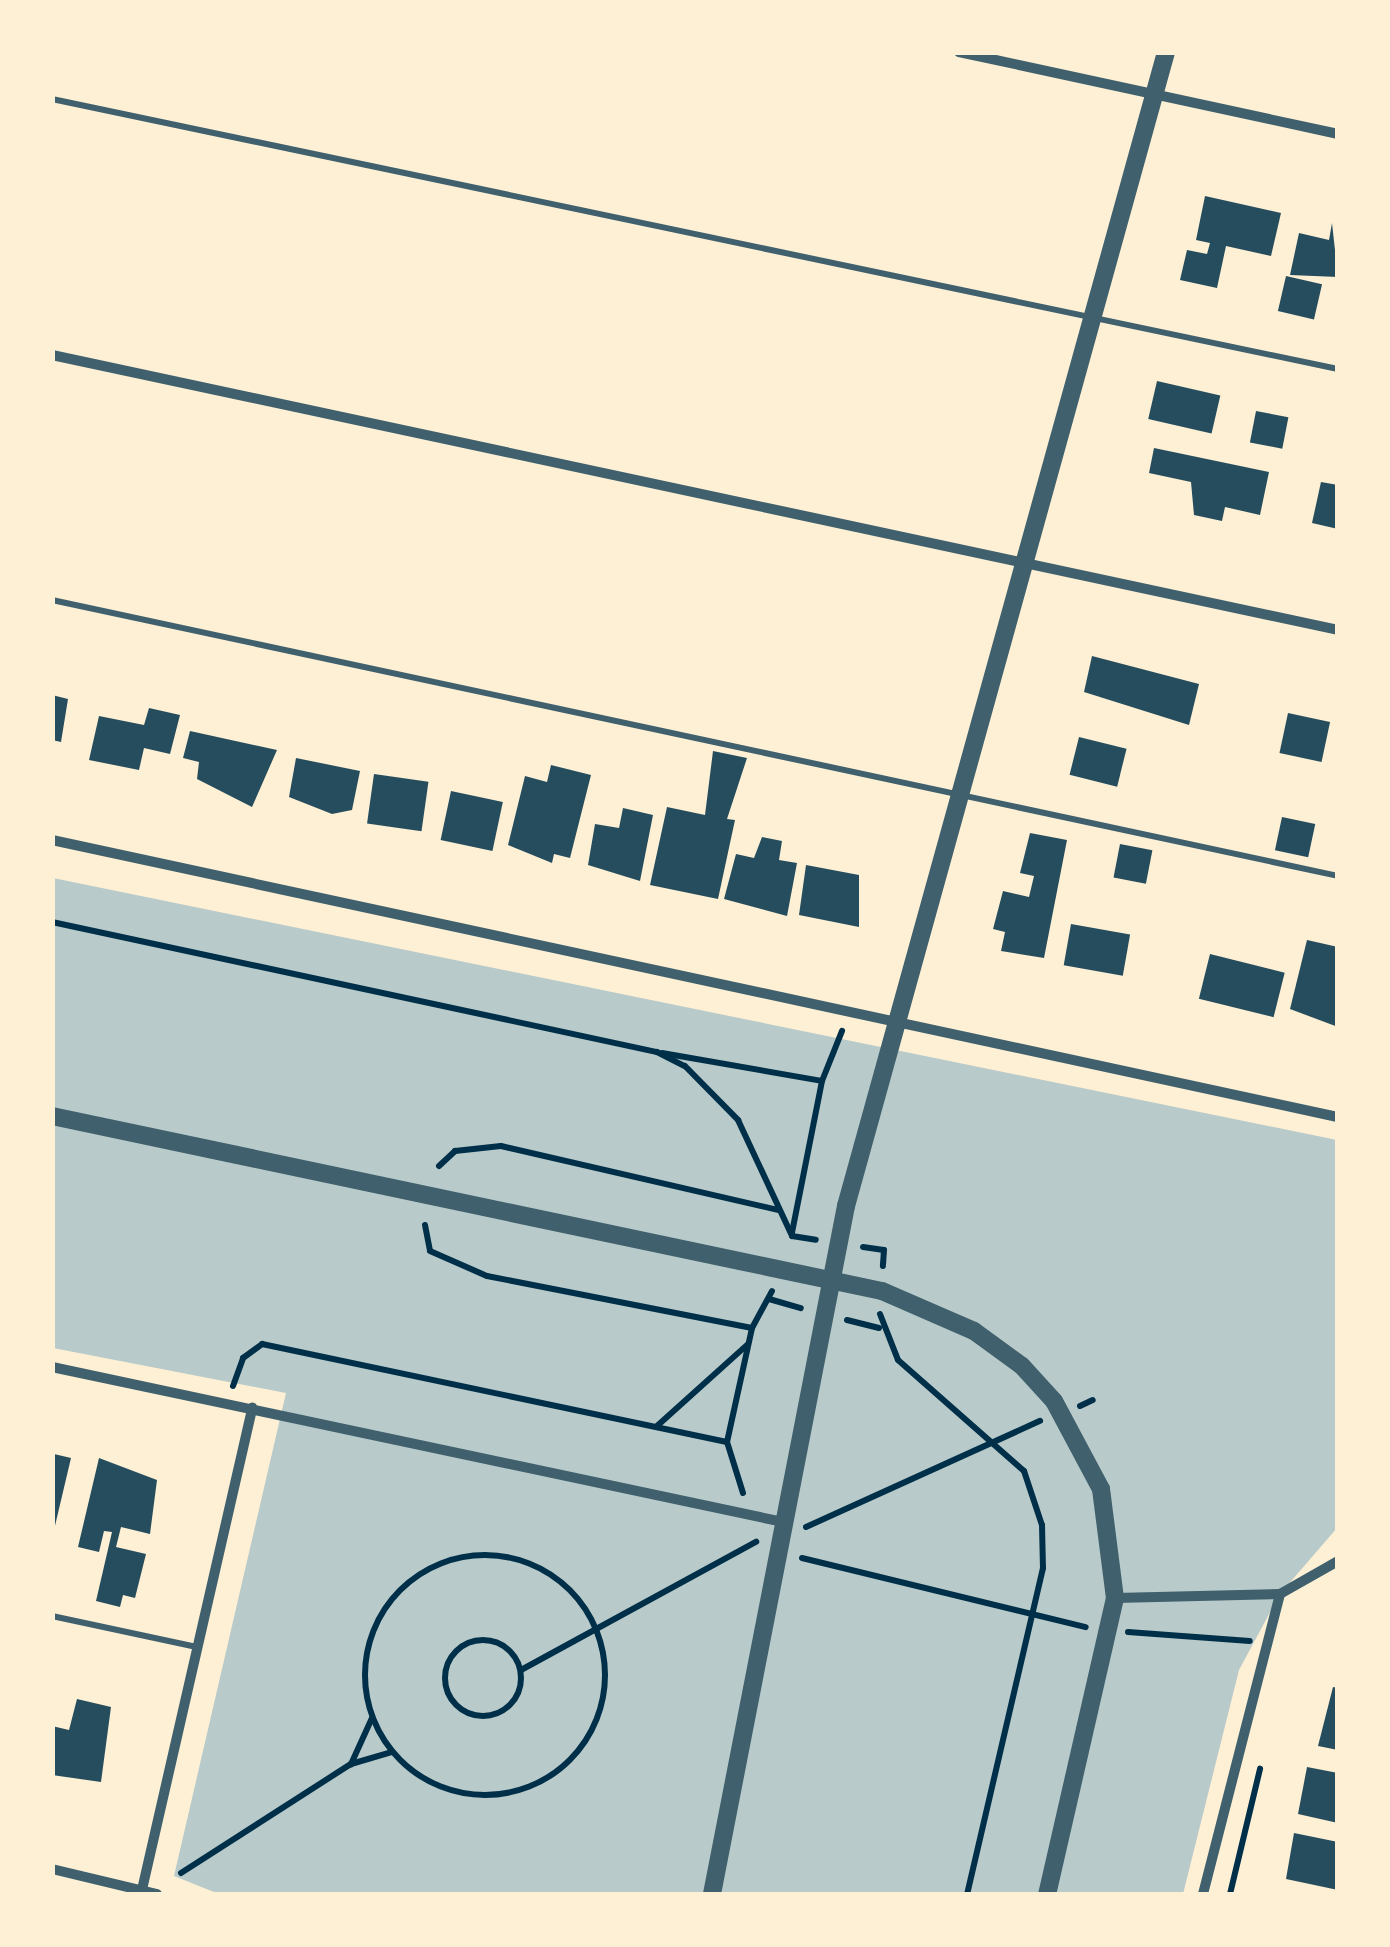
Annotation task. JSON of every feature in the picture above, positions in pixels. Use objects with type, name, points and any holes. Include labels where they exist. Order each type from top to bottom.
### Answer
[{"type":"street","points":[[959,52],[1338,134]]},
{"type":"street","points":[[712,1894],[789,1524],[833,1279],[892,1024],[954,792],[1166,52]]},
{"type":"street","points":[[52,355],[1019,567],[1338,630]]},
{"type":"street","points":[[52,840],[849,1017],[1338,1117]]},
{"type":"street","points":[[52,1116],[833,1279],[974,1331],[1054,1401],[1101,1489],[1115,1598],[1047,1894]]},
{"type":"street","points":[[52,1367],[789,1524]]},
{"type":"street","points":[[141,1892],[252,1408]]},
{"type":"street","points":[[1115,1598],[1280,1594],[1338,1561]]},
{"type":"street","points":[[1202,1894],[1280,1594]]},
{"type":"street","points":[[52,1869],[157,1894]]},
{"type":"lane","points":[[52,99],[1338,369]]},
{"type":"lane","points":[[52,600],[1338,876]]},
{"type":"lane","points":[[52,1616],[197,1648]]},
{"type":"path","points":[[52,922],[657,1052],[822,1080]]},
{"type":"path","points":[[657,1052],[685,1066],[738,1120],[792,1236],[822,1080],[849,1017]]},
{"type":"path","points":[[439,1166],[455,1151],[501,1146],[778,1210]]},
{"type":"path","points":[[425,1225],[430,1252],[487,1276],[752,1328]]},
{"type":"path","points":[[743,1488],[727,1442],[752,1328],[769,1299]]},
{"type":"path","points":[[878,1328],[930,1392],[998,1441],[1024,1471],[1042,1525],[1033,1615],[967,1894]]},
{"type":"path","points":[[656,1427],[749,1343]]},
{"type":"path","points":[[228,1403],[243,1358],[262,1344],[727,1442]]},
{"type":"path","points":[[826,1522],[1035,1423]]},
{"type":"path","points":[[521,1670],[726,1566],[748,1544]]},
{"type":"path","points":[[486,1555],[531,1564],[571,1591],[598,1634],[599,1713],[548,1778],[498,1795],[465,1794],[423,1779],[392,1752],[372,1718],[366,1657],[380,1618],[400,1590],[447,1562],[486,1555]]},
{"type":"path","points":[[810,1560],[1077,1626]]},
{"type":"path","points":[[1142,1633],[1265,1641]]},
{"type":"path","points":[[477,1640],[505,1647],[521,1670],[516,1698],[496,1714],[470,1714],[446,1688],[448,1662],[477,1640]]},
{"type":"path","points":[[351,1764],[372,1718]]},
{"type":"path","points":[[181,1873],[351,1764],[392,1752]]},
{"type":"shaded area","points":[[53,878],[1337,1140],[1337,1528],[1280,1594],[1239,1670],[1183,1894],[219,1894],[174,1876],[286,1393],[53,1348]]},
{"type":"building","points":[[1205,196],[1281,213],[1271,256],[1226,246],[1217,288],[1180,280],[1187,250],[1207,254],[1210,243],[1196,240]]},
{"type":"building","points":[[1332,223],[1338,277],[1290,275],[1299,233],[1329,240]]},
{"type":"building","points":[[1286,276],[1322,284],[1314,319],[1278,311]]},
{"type":"building","points":[[1157,381],[1220,396],[1212,434],[1148,419]]},
{"type":"building","points":[[1256,411],[1288,417],[1282,449],[1250,442]]},
{"type":"building","points":[[1154,448],[1269,472],[1260,515],[1225,507],[1222,521],[1194,515],[1191,482],[1149,473]]},
{"type":"building","points":[[1321,482],[1338,485],[1338,529],[1312,523]]},
{"type":"building","points":[[1092,656],[1199,684],[1189,725],[1084,692]]},
{"type":"building","points":[[52,695],[68,699],[61,742],[52,740]]},
{"type":"building","points":[[149,708],[180,715],[170,754],[144,748],[139,770],[89,760],[99,716],[144,725]]},
{"type":"building","points":[[1288,713],[1330,722],[1322,762],[1279,753]]},
{"type":"building","points":[[190,731],[277,750],[252,807],[197,779],[199,762],[183,758]]},
{"type":"building","points":[[1079,737],[1127,749],[1117,787],[1070,775]]},
{"type":"building","points":[[713,751],[747,758],[727,819],[735,820],[718,899],[650,885],[667,807],[705,815]]},
{"type":"building","points":[[296,758],[360,771],[352,810],[332,814],[289,797]]},
{"type":"building","points":[[551,765],[591,775],[570,858],[554,854],[552,863],[508,845],[525,776],[547,782]]},
{"type":"building","points":[[374,774],[428,782],[422,831],[367,824]]},
{"type":"building","points":[[451,791],[503,802],[492,851],[441,840]]},
{"type":"building","points":[[623,808],[653,815],[640,881],[588,865],[595,824],[619,828]]},
{"type":"building","points":[[1282,817],[1315,824],[1308,857],[1275,850]]},
{"type":"building","points":[[1030,833],[1067,840],[1044,958],[1001,951],[1005,932],[993,929],[1003,891],[1029,897],[1034,876],[1020,873]]},
{"type":"building","points":[[762,837],[782,841],[779,860],[797,863],[787,916],[724,899],[736,854],[754,858]]},
{"type":"building","points":[[1120,844],[1152,850],[1146,884],[1114,877]]},
{"type":"building","points":[[806,865],[859,875],[859,927],[799,915]]},
{"type":"building","points":[[1071,924],[1130,934],[1123,976],[1064,965]]},
{"type":"building","points":[[1307,940],[1338,947],[1338,1027],[1290,1009]]},
{"type":"building","points":[[1210,954],[1285,973],[1274,1017],[1199,999]]},
{"type":"building","points":[[54,1454],[71,1458],[52,1530]]},
{"type":"building","points":[[99,1458],[157,1480],[150,1534],[121,1527],[116,1547],[146,1554],[135,1598],[123,1595],[120,1607],[96,1601],[112,1532],[104,1531],[99,1552],[78,1547]]},
{"type":"building","points":[[1333,1687],[1338,1688],[1338,1750],[1318,1746]]},
{"type":"building","points":[[77,1699],[111,1707],[101,1782],[52,1775],[52,1726],[69,1730]]},
{"type":"building","points":[[1307,1767],[1338,1773],[1338,1823],[1298,1814]]},
{"type":"building","points":[[1294,1833],[1338,1842],[1338,1890],[1286,1879]]}]
